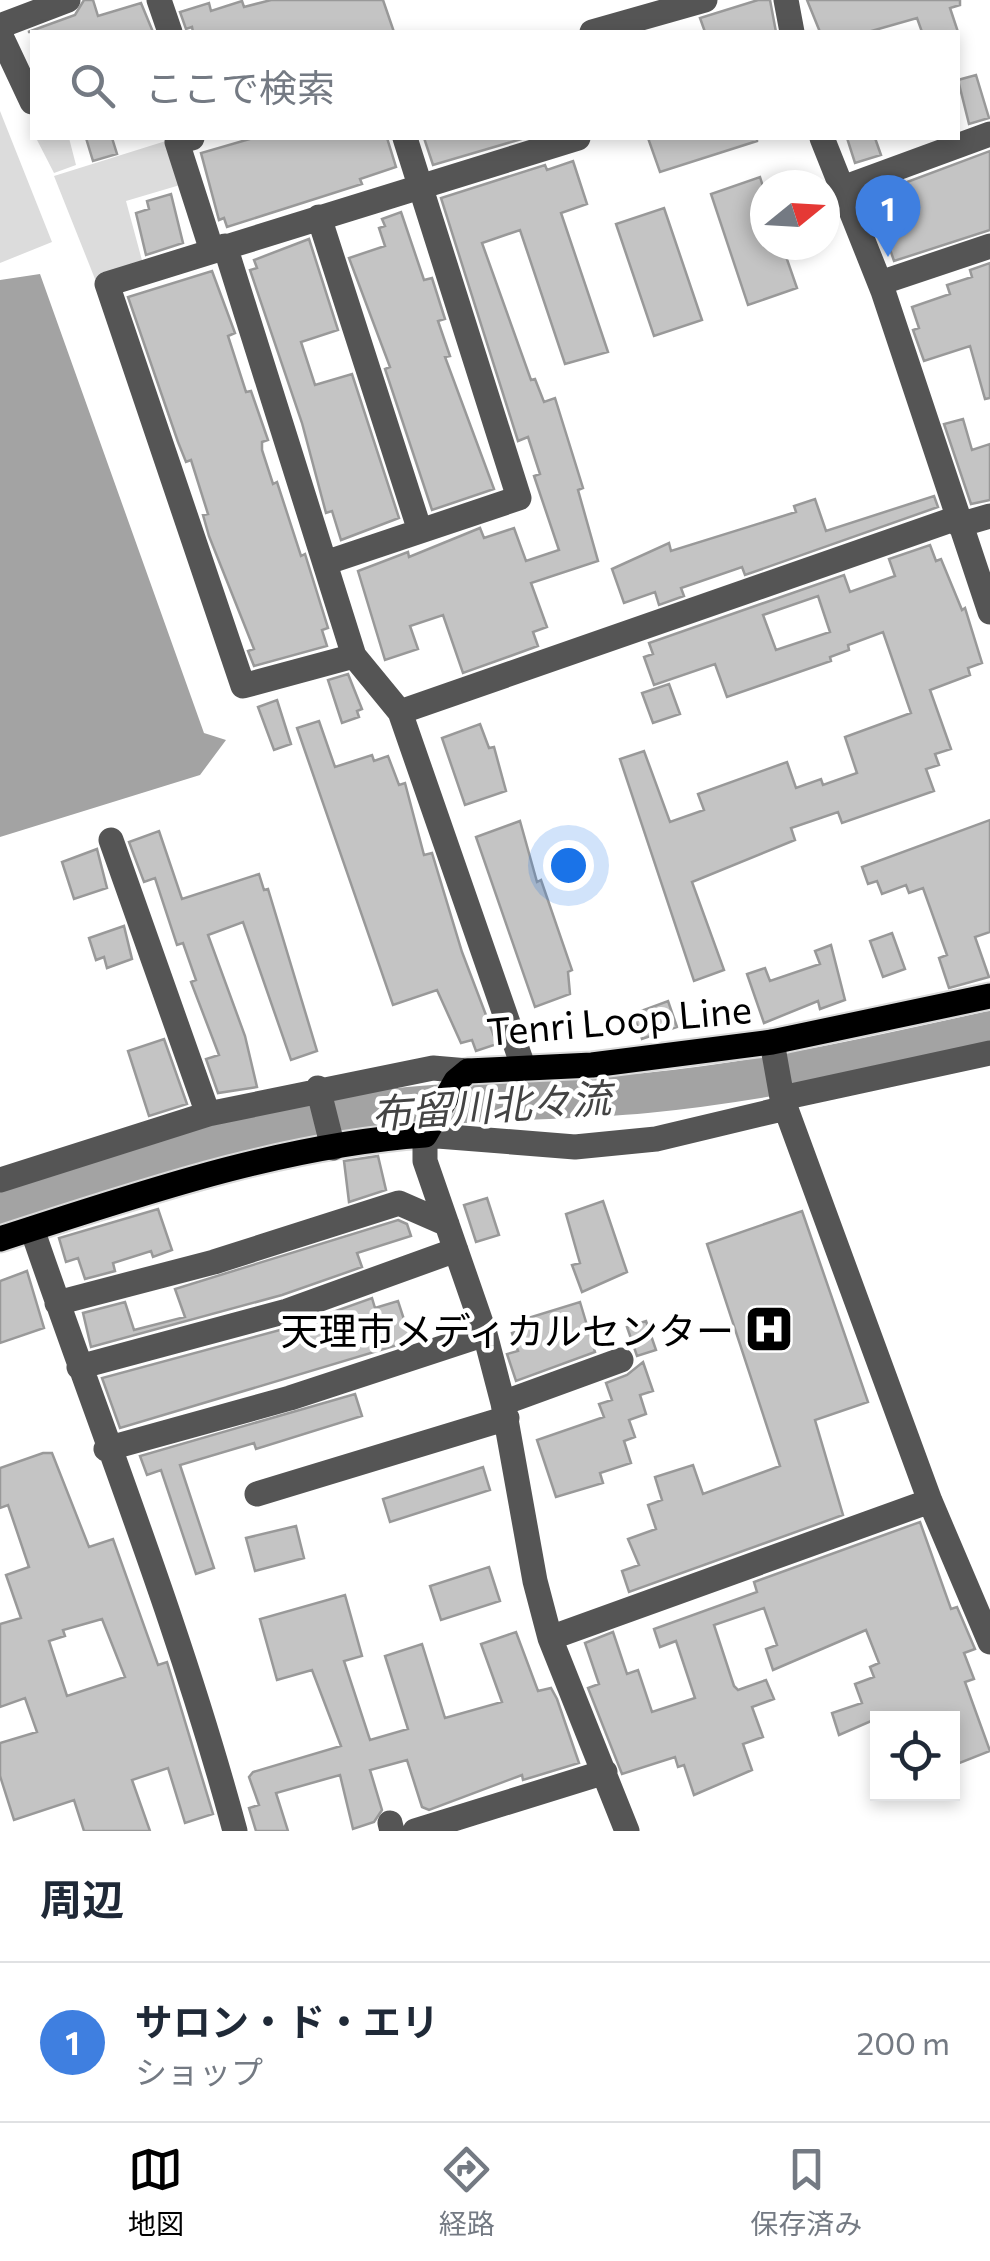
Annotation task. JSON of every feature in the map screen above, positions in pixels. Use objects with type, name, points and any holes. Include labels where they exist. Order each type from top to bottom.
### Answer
[{"type":"main road","name":"Tenri Loop Line","points":[[430,1129],[462,1076],[523,1066],[592,1065],[772,1042],[990,996]]},
{"type":"main road","points":[[0,1240],[178,1184],[430,1129]]},
{"type":"street","points":[[0,26],[68,0]]},
{"type":"street","points":[[159,0],[169,30]]},
{"type":"street","points":[[599,30],[705,0]]},
{"type":"street","points":[[786,0],[792,30]]},
{"type":"street","points":[[0,34],[30,98]]},
{"type":"street","points":[[990,134],[840,190],[880,283],[990,612]]},
{"type":"street","points":[[185,140],[178,142],[328,562],[354,656],[400,712],[523,1066]]},
{"type":"street","points":[[328,562],[519,498],[406,140]]},
{"type":"street","points":[[354,656],[243,686],[108,284],[571,140]]},
{"type":"street","points":[[823,140],[833,170]]},
{"type":"street","points":[[319,218],[420,532]]},
{"type":"street","points":[[880,283],[990,246]]},
{"type":"street","points":[[400,712],[958,521],[990,516]]},
{"type":"street","points":[[112,840],[208,1114]]},
{"type":"street","points":[[772,1042],[784,1103],[930,1501],[990,1642]]},
{"type":"street","points":[[620,1830],[605,1772],[550,1638],[535,1581],[505,1411],[485,1334],[425,1161],[430,1129],[575,1147],[656,1138],[990,1053]]},
{"type":"street","points":[[0,1180],[208,1114],[318,1088],[432,1068],[462,1076]]},
{"type":"street","points":[[318,1088],[333,1148]]},
{"type":"street","points":[[57,1303],[214,1262],[399,1203],[447,1224]]},
{"type":"street","points":[[32,1229],[106,1449],[187,1659],[235,1831]]},
{"type":"street","points":[[79,1367],[287,1311],[456,1250]]},
{"type":"street","points":[[106,1449],[290,1398],[485,1334]]},
{"type":"street","points":[[257,1494],[505,1411],[621,1360]]},
{"type":"street","points":[[550,1638],[930,1501]]},
{"type":"street","points":[[415,1831],[605,1772]]},
{"type":"shaded area","points":[[0,111],[52,242],[0,263]]},
{"type":"shaded area","points":[[37,140],[70,140],[76,165],[54,173]]},
{"type":"shaded area","points":[[169,140],[180,185],[126,201],[143,264],[95,279],[54,176]]},
{"type":"shaded area","points":[[40,274],[204,733],[226,740],[200,775],[0,837],[0,280]]},
{"type":"building","points":[[84,0],[93,0],[98,16],[141,3],[152,30],[34,30],[75,15]]},
{"type":"building","points":[[271,0],[383,0],[393,30],[193,30],[186,29],[180,12],[209,3],[211,11],[242,1],[244,7]]},
{"type":"building","points":[[770,0],[776,30],[704,30],[700,18]]},
{"type":"building","points":[[807,0],[960,0],[960,5],[950,8],[957,30],[921,30],[917,18],[875,30],[819,30]]},
{"type":"building","points":[[976,75],[989,118],[969,124],[960,79]]},
{"type":"building","points":[[87,140],[113,140],[117,154],[93,161]]},
{"type":"building","points":[[246,140],[388,140],[396,167],[360,179],[362,184],[227,227],[224,218],[219,220],[201,153]]},
{"type":"building","points":[[425,140],[518,140],[433,165]]},
{"type":"building","points":[[649,140],[757,140],[757,141],[660,172]]},
{"type":"building","points":[[848,140],[876,140],[881,155],[855,163]]},
{"type":"building","points":[[990,151],[990,230],[894,261],[883,228],[911,219],[899,185]]},
{"type":"building","points":[[573,161],[587,204],[561,213],[608,352],[565,364],[520,230],[482,243],[531,380],[535,379],[544,402],[555,398],[583,488],[578,490],[598,561],[531,583],[547,627],[533,632],[538,646],[463,673],[443,615],[410,626],[418,649],[385,660],[358,571],[408,552],[409,557],[480,528],[484,538],[514,528],[526,561],[559,550],[534,476],[540,474],[528,437],[518,441],[441,198],[545,165],[547,170]]},
{"type":"building","points":[[750,180],[750,260],[787,260],[797,288],[748,305],[711,194]]},
{"type":"building","points":[[171,194],[183,243],[146,255],[136,213],[149,209],[147,201]]},
{"type":"building","points":[[664,208],[702,320],[654,336],[616,224]]},
{"type":"building","points":[[401,212],[424,280],[432,278],[445,319],[438,321],[450,356],[445,357],[494,489],[432,510],[385,369],[390,367],[349,258],[385,246],[379,228],[385,226],[382,219]]},
{"type":"building","points":[[309,239],[338,330],[301,342],[315,385],[352,374],[399,518],[341,540],[332,511],[326,513],[302,423],[250,270],[257,268],[254,260]]},
{"type":"building","points":[[990,263],[990,398],[985,399],[970,346],[924,361],[913,330],[919,328],[912,307],[950,294],[947,285],[972,277],[970,270]]},
{"type":"building","points":[[212,271],[235,333],[228,336],[246,392],[251,391],[268,440],[262,442],[262,450],[273,484],[277,482],[301,556],[305,554],[328,628],[322,630],[327,646],[254,666],[248,651],[254,649],[209,536],[203,515],[208,514],[191,460],[186,462],[178,442],[128,297]]},
{"type":"building","points":[[963,419],[972,450],[990,444],[990,500],[971,504],[944,424]]},
{"type":"building","points":[[934,496],[938,507],[745,575],[742,567],[681,588],[684,596],[659,605],[655,592],[624,603],[612,569],[669,543],[671,551],[796,512],[794,506],[815,499],[826,531]]},
{"type":"building","points":[[930,545],[936,561],[941,559],[962,610],[965,608],[982,663],[968,668],[970,675],[930,690],[951,749],[935,754],[939,765],[926,769],[934,791],[842,823],[838,812],[791,828],[795,840],[692,882],[724,970],[694,981],[620,759],[644,751],[670,822],[704,810],[698,794],[787,762],[796,788],[821,779],[823,785],[857,773],[845,737],[911,713],[883,632],[848,645],[849,650],[830,657],[831,661],[727,697],[715,664],[654,685],[644,657],[653,654],[649,643],[844,575],[850,592],[895,576],[889,559]],"holes":[[[818,596],[830,632],[776,650],[763,615]]]},
{"type":"building","points":[[348,674],[362,709],[357,711],[359,717],[342,723],[328,680]]},
{"type":"building","points":[[669,684],[680,714],[653,723],[642,693]]},
{"type":"building","points":[[277,700],[291,744],[274,750],[258,707]]},
{"type":"building","points":[[319,721],[335,767],[372,755],[374,761],[388,756],[399,785],[405,783],[424,855],[432,853],[462,952],[497,1044],[476,1051],[472,1040],[461,1043],[437,990],[393,1005],[297,728]]},
{"type":"building","points":[[480,724],[489,748],[494,747],[506,791],[465,805],[442,738]]},
{"type":"building","points":[[990,820],[990,932],[975,937],[989,977],[949,988],[939,958],[947,955],[923,888],[909,893],[906,885],[882,894],[877,881],[868,884],[862,867]]},
{"type":"building","points":[[520,821],[537,882],[541,880],[572,970],[568,972],[570,994],[535,1007],[476,837]]},
{"type":"building","points":[[159,831],[182,899],[259,874],[264,890],[268,889],[317,1051],[291,1060],[243,922],[208,935],[245,1036],[257,1087],[218,1093],[206,1059],[219,1055],[191,982],[196,980],[183,943],[177,945],[155,878],[144,882],[129,842]]},
{"type":"building","points":[[97,849],[107,888],[74,899],[62,862]]},
{"type":"building","points":[[124,926],[132,959],[107,968],[104,957],[96,960],[89,938]]},
{"type":"building","points":[[892,933],[905,969],[883,977],[870,941]]},
{"type":"building","points":[[831,945],[845,1000],[820,1009],[818,1001],[764,1023],[747,974],[765,968],[770,981],[820,964],[815,951]]},
{"type":"building","points":[[668,1001],[677,1027],[642,1039],[633,1014]]},
{"type":"building","points":[[164,1039],[187,1104],[149,1116],[128,1051]]},
{"type":"building","points":[[378,1156],[386,1190],[349,1202],[344,1161]]},
{"type":"building","points":[[487,1198],[499,1235],[476,1242],[464,1205]]},
{"type":"building","points":[[603,1201],[627,1272],[582,1292],[572,1265],[580,1263],[566,1214]]},
{"type":"building","points":[[158,1209],[172,1250],[153,1257],[151,1251],[113,1263],[115,1271],[85,1279],[78,1258],[66,1262],[59,1238]]},
{"type":"building","points":[[802,1211],[868,1402],[815,1420],[843,1515],[629,1592],[622,1571],[639,1565],[628,1539],[656,1529],[648,1505],[662,1500],[655,1477],[693,1465],[703,1494],[780,1466],[707,1244]]},
{"type":"building","points":[[398,1220],[407,1224],[411,1236],[357,1253],[362,1267],[282,1295],[91,1347],[83,1313],[125,1302],[134,1330],[185,1317],[175,1289]]},
{"type":"building","points":[[27,1271],[44,1328],[0,1343],[0,1281]]},
{"type":"building","points":[[372,1298],[375,1308],[398,1301],[411,1341],[120,1428],[102,1378],[291,1327]]},
{"type":"building","points":[[580,1302],[595,1352],[516,1381],[507,1354],[518,1351],[512,1333],[518,1331],[515,1322]]},
{"type":"building","points":[[646,1321],[656,1350],[637,1356],[627,1327]]},
{"type":"building","points":[[643,1362],[653,1391],[640,1395],[646,1414],[629,1420],[635,1437],[624,1441],[631,1463],[600,1473],[603,1483],[556,1497],[537,1440],[604,1417],[599,1404],[612,1400],[606,1383],[627,1375]]},
{"type":"building","points":[[355,1394],[362,1416],[256,1449],[254,1443],[180,1465],[214,1568],[196,1574],[161,1470],[147,1475],[140,1456]]},
{"type":"building","points":[[52,1453],[89,1547],[113,1539],[158,1665],[167,1662],[213,1814],[185,1823],[168,1768],[132,1780],[150,1831],[84,1831],[74,1800],[14,1820],[0,1776],[0,1743],[37,1732],[25,1698],[0,1707],[0,1624],[21,1618],[6,1575],[29,1567],[8,1505],[0,1508],[0,1468]],"holes":[[[102,1619],[125,1677],[67,1696],[49,1641],[65,1636],[63,1630]]]},
{"type":"building","points":[[483,1467],[490,1490],[390,1522],[383,1499]]},
{"type":"building","points":[[920,1522],[951,1609],[957,1607],[975,1649],[964,1653],[974,1679],[965,1682],[990,1751],[960,1763],[960,1711],[870,1711],[870,1721],[839,1735],[832,1713],[862,1703],[855,1684],[874,1677],[870,1667],[879,1663],[866,1630],[773,1670],[766,1649],[777,1645],[764,1608],[714,1625],[734,1686],[738,1690],[766,1680],[774,1699],[752,1707],[763,1737],[743,1744],[752,1770],[694,1795],[684,1765],[678,1767],[675,1757],[622,1774],[588,1688],[599,1684],[585,1643],[613,1632],[627,1674],[638,1670],[652,1712],[695,1698],[676,1641],[660,1647],[654,1629],[757,1592],[754,1582]]},
{"type":"building","points":[[296,1526],[304,1558],[255,1571],[246,1538]]},
{"type":"building","points":[[489,1567],[500,1601],[441,1620],[430,1586]]},
{"type":"building","points":[[345,1595],[362,1656],[344,1661],[370,1740],[408,1729],[385,1656],[422,1644],[445,1718],[502,1702],[481,1644],[516,1632],[538,1691],[551,1688],[557,1699],[579,1763],[523,1780],[522,1775],[429,1810],[422,1807],[407,1760],[370,1770],[382,1810],[374,1822],[353,1829],[340,1775],[276,1793],[288,1831],[256,1831],[249,1808],[259,1805],[249,1777],[253,1772],[341,1746],[312,1670],[277,1680],[260,1619]]},
{"type":"waterway","name":"布留川北々流","points":[[0,1209],[213,1144],[344,1115],[419,1106],[689,1088],[819,1067],[990,1031]]},
{"type":"place","name":"サロン・ド・エリ","points":[[888,257]]},
{"type":"place","name":"天理市メディカルセンター","points":[[769,1329]]}]
